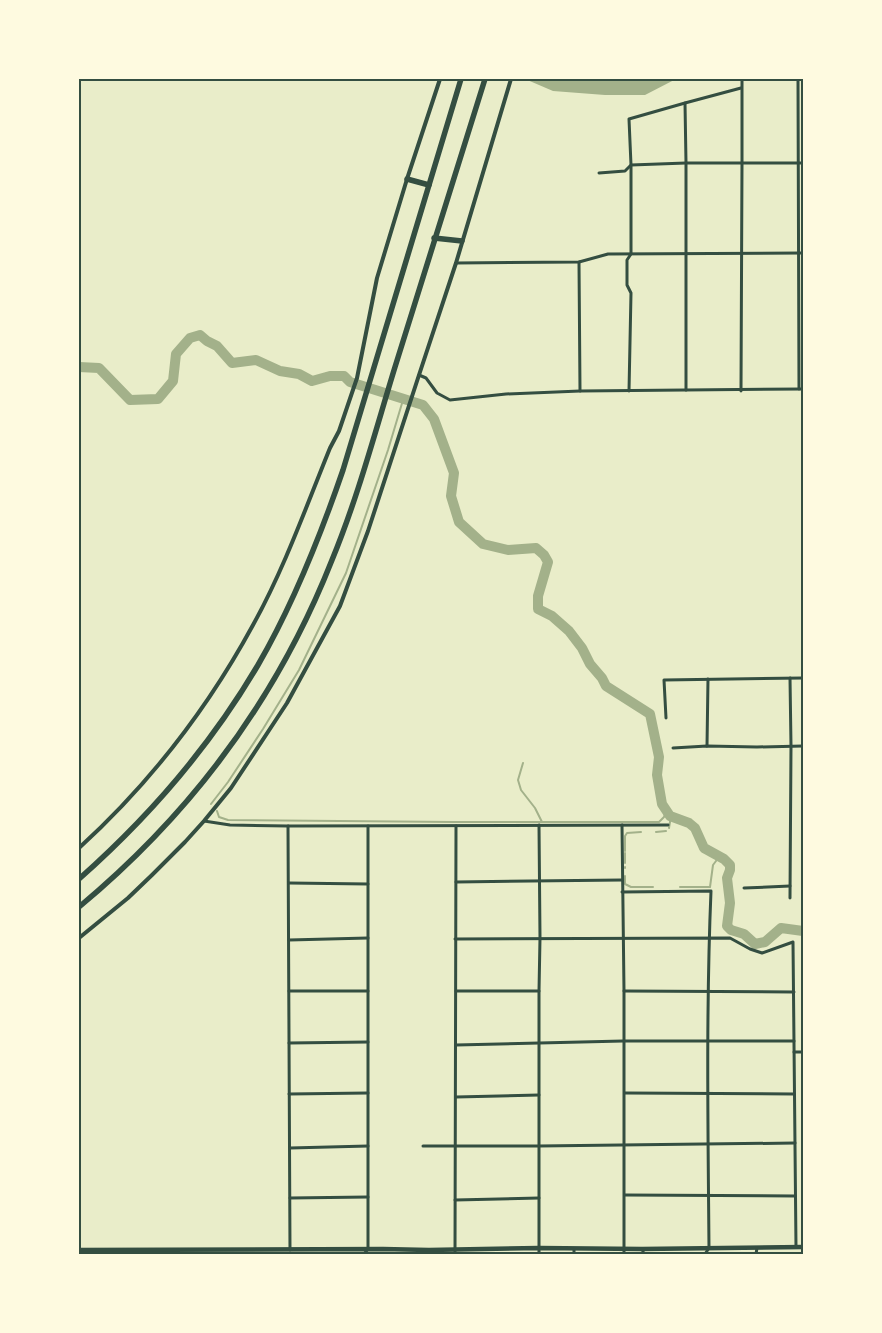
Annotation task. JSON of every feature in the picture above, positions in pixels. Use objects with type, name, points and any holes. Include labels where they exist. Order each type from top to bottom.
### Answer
[{"type":"highway","points":[[79,879],[139,822],[174,782],[226,715],[258,665],[288,608],[323,528],[370,382],[461,79]]},
{"type":"highway","points":[[79,907],[133,858],[177,812],[234,742],[268,691],[303,627],[333,559],[356,496],[434,238],[485,79]]},
{"type":"highway","points":[[407,179],[429,184]]},
{"type":"highway","points":[[434,238],[462,241]]},
{"type":"main road","points":[[79,1250],[261,1252],[290,1250],[310,1252],[368,1249],[492,1252],[539,1248],[574,1252],[643,1252],[709,1248],[803,1247]]},
{"type":"street","points":[[79,848],[119,809],[156,768],[192,721],[224,674],[253,625],[284,560],[330,448],[339,431],[357,378],[377,278],[440,79]]},
{"type":"street","points":[[79,938],[128,898],[204,821],[236,780],[278,718],[297,687],[340,606],[364,545],[456,263],[512,79]]},
{"type":"street","points":[[741,391],[742,79]]},
{"type":"street","points":[[419,375],[426,378],[437,394],[450,400],[506,394],[580,391],[801,390],[798,79]]},
{"type":"street","points":[[629,391],[631,293],[627,284],[626,260],[631,254],[629,119],[741,88]]},
{"type":"street","points":[[685,103],[686,390]]},
{"type":"street","points":[[599,174],[625,171],[631,165],[803,163]]},
{"type":"street","points":[[456,263],[579,262],[608,254],[801,253]]},
{"type":"street","points":[[579,262],[580,391]]},
{"type":"street","points":[[707,746],[708,678]]},
{"type":"street","points":[[790,678],[790,898]]},
{"type":"street","points":[[666,718],[664,680],[803,678]]},
{"type":"street","points":[[673,748],[803,746]]},
{"type":"street","points":[[204,821],[230,825],[288,826],[668,825]]},
{"type":"street","points":[[622,825],[625,1145],[624,1252]]},
{"type":"street","points":[[288,826],[290,1250]]},
{"type":"street","points":[[364,1254],[368,1249],[368,826]]},
{"type":"street","points":[[456,826],[456,1252]]},
{"type":"street","points":[[539,826],[539,1254]]},
{"type":"street","points":[[456,882],[622,880]]},
{"type":"street","points":[[289,883],[368,884]]},
{"type":"street","points":[[744,888],[790,886]]},
{"type":"street","points":[[622,892],[711,891],[708,991],[709,1248],[705,1254]]},
{"type":"street","points":[[289,940],[368,938]]},
{"type":"street","points":[[455,939],[730,938],[762,953],[793,942],[796,1247]]},
{"type":"street","points":[[289,991],[368,991]]},
{"type":"street","points":[[456,991],[539,991]]},
{"type":"street","points":[[624,991],[794,992]]},
{"type":"street","points":[[456,1046],[623,1041],[794,1041]]},
{"type":"street","points":[[289,1043],[368,1042]]},
{"type":"street","points":[[794,1052],[803,1052]]},
{"type":"street","points":[[290,1094],[368,1093]]},
{"type":"street","points":[[624,1093],[794,1094]]},
{"type":"street","points":[[456,1097],[539,1095]]},
{"type":"street","points":[[423,1146],[795,1143]]},
{"type":"street","points":[[290,1148],[368,1146]]},
{"type":"street","points":[[625,1195],[795,1196]]},
{"type":"street","points":[[290,1198],[368,1197]]},
{"type":"street","points":[[456,1200],[539,1198]]},
{"type":"street","points":[[756,1254],[757,1248]]},
{"type":"shaded area","points":[[525,79],[676,79],[645,95],[605,95],[553,91]]},
{"type":"waterway","points":[[79,367],[99,368],[130,400],[158,399],[173,381],[176,354],[190,338],[200,335],[217,346],[232,363],[256,360],[280,371],[299,374],[312,381],[330,376],[344,376],[350,382],[423,405],[434,419],[454,473],[451,496],[459,522],[483,544],[508,550],[536,548],[544,555],[548,562],[538,596],[538,609],[552,616],[569,631],[606,686],[650,714],[659,757],[657,775],[662,804],[670,816],[689,823],[695,828],[704,848],[724,859],[730,865],[727,878],[730,903],[727,926],[731,930],[744,934],[755,944],[765,942],[781,928],[803,931]]},
{"type":"waterway","points":[[211,804],[263,729],[299,670],[346,573],[403,400]]},
{"type":"waterway","points":[[523,763],[518,780],[521,790],[535,808],[542,822]]},
{"type":"waterway","points":[[217,811],[219,817],[228,820],[453,822],[659,822],[664,817],[666,811]]},
{"type":"waterway","points":[[669,828],[671,816]]},
{"type":"waterway","points":[[656,832],[666,831]]},
{"type":"waterway","points":[[625,851],[625,836],[627,833],[641,832]]},
{"type":"waterway","points":[[625,853],[625,863]]},
{"type":"waterway","points":[[680,887],[710,887],[713,865],[719,857]]},
{"type":"waterway","points":[[625,876],[625,884],[631,887],[653,887]]}]
